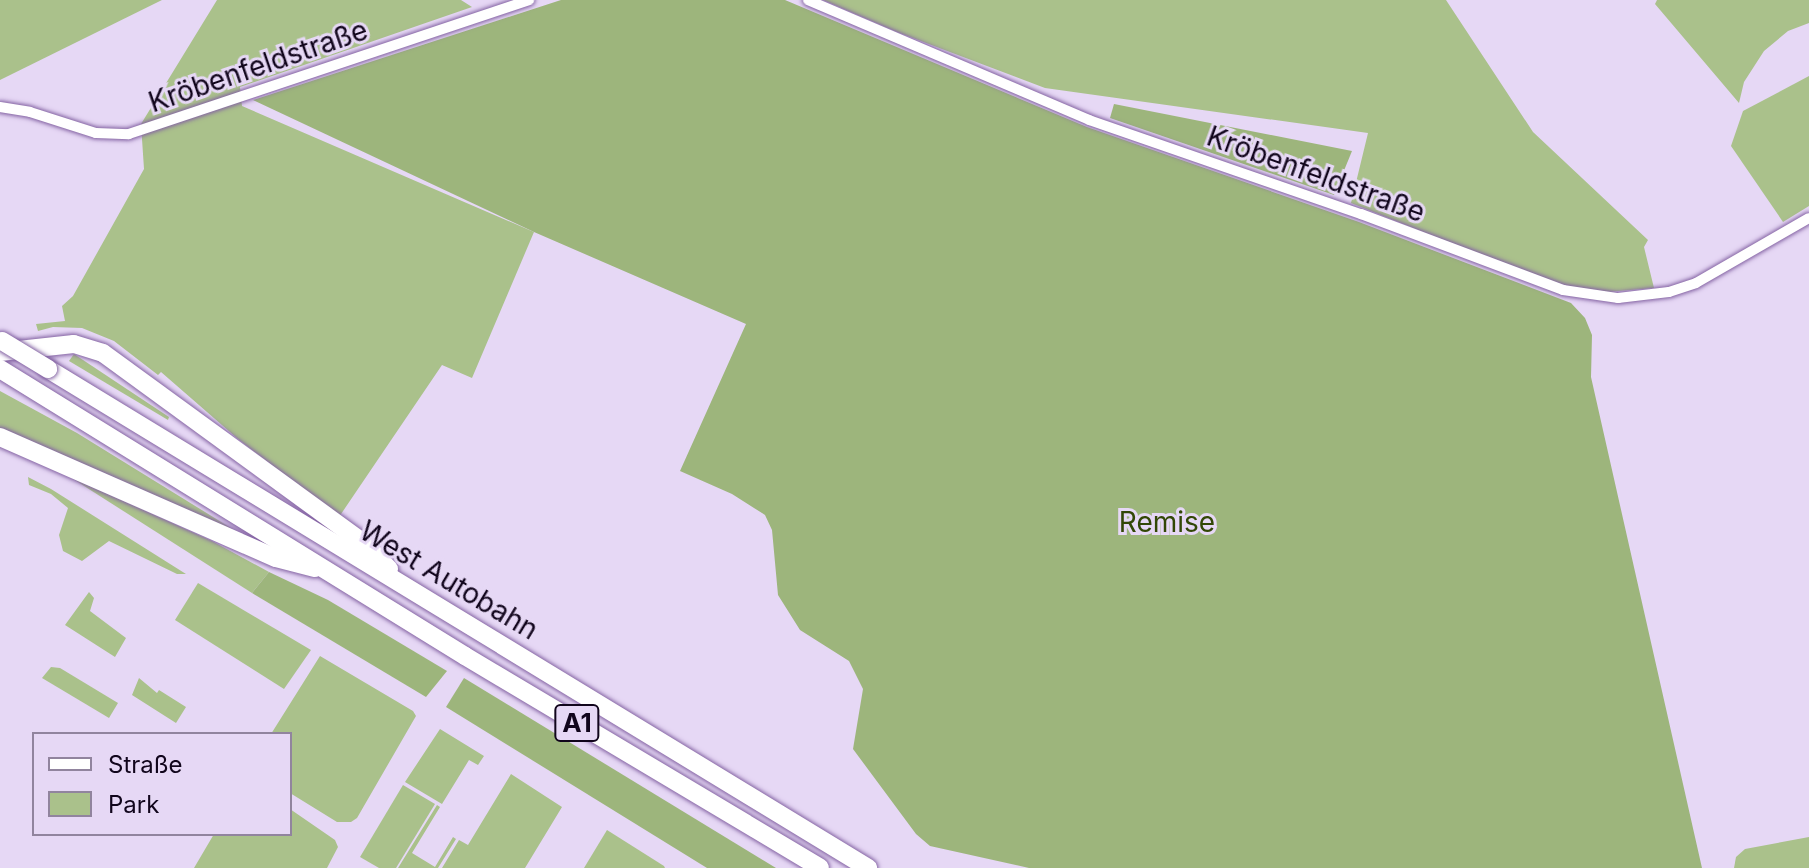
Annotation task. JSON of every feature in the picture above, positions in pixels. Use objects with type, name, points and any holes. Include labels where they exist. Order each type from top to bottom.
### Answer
[{"type":"highway","name":"West Autobahn","points":[[1,344],[48,369],[868,868]]},
{"type":"highway","points":[[1,344],[74,344],[103,353],[364,543],[402,583]]},
{"type":"highway","name":"West Autobahn","points":[[4,372],[465,656],[820,868]]},
{"type":"highway","points":[[0,437],[276,558],[337,575]]},
{"type":"street","name":"Kröbenfeldstraße","points":[[0,107],[30,112],[96,133],[129,134],[529,0]]},
{"type":"street","name":"Kröbenfeldstraße","points":[[808,0],[1089,120],[1361,214],[1563,290],[1618,298],[1669,292],[1696,283],[1809,218]]},
{"type":"green space","points":[[0,0],[162,0],[0,80]]},
{"type":"green space","points":[[217,0],[461,0],[472,7],[240,87],[242,106],[534,232],[472,378],[442,365],[339,517],[238,439],[161,372],[158,375],[114,341],[82,328],[53,327],[38,331],[36,324],[65,321],[62,306],[73,296],[144,169],[141,124]]},
{"type":"green space","name":"Remise","points":[[561,0],[785,0],[1087,127],[1359,222],[1571,303],[1585,318],[1592,335],[1591,377],[1702,868],[1029,868],[930,846],[916,834],[853,749],[863,689],[849,661],[800,630],[778,595],[772,530],[765,515],[732,494],[680,471],[746,324],[534,232],[253,100]]},
{"type":"green space","points":[[823,0],[1446,0],[1533,132],[1648,240],[1644,247],[1654,288],[1607,292],[1572,287],[1531,275],[1351,203],[1368,133],[1045,88],[897,32]]},
{"type":"green space","points":[[1657,0],[1809,0],[1809,23],[1788,31],[1764,51],[1744,82],[1739,103],[1655,4]]},
{"type":"green space","points":[[1809,76],[1809,206],[1783,222],[1731,146],[1743,111]]},
{"type":"green space","points":[[1114,104],[1352,151],[1334,195],[1110,118]]},
{"type":"green space","points":[[74,354],[169,417],[168,420],[69,361]]},
{"type":"green space","points":[[0,391],[77,433],[239,533],[0,429]]},
{"type":"green space","points":[[28,477],[186,574],[177,574],[109,541],[82,561],[63,551],[59,535],[68,508],[51,494],[29,485]]},
{"type":"green space","points":[[70,477],[212,541],[269,572],[252,593]]},
{"type":"green space","points":[[269,572],[328,600],[447,671],[426,697],[252,593]]},
{"type":"green space","points":[[198,583],[311,650],[284,689],[175,620]]},
{"type":"green space","points":[[89,592],[94,598],[90,611],[126,638],[115,657],[65,625]]},
{"type":"green space","points":[[320,656],[413,711],[416,716],[357,818],[351,822],[337,822],[292,794],[292,732],[272,732]]},
{"type":"green space","points":[[51,667],[60,668],[118,703],[109,718],[42,678]]},
{"type":"green space","points":[[139,678],[157,693],[159,690],[186,707],[176,723],[132,695]]},
{"type":"green space","points":[[464,678],[776,868],[707,868],[446,707]]},
{"type":"green space","points":[[440,729],[484,756],[478,765],[469,760],[442,804],[405,782]]},
{"type":"green space","points":[[511,774],[562,807],[525,868],[442,868],[459,840],[468,845]]},
{"type":"green space","points":[[403,785],[435,804],[396,868],[379,868],[360,857]]},
{"type":"green space","points":[[437,805],[440,807],[412,853],[435,867],[453,837],[456,839],[438,868],[398,868]]},
{"type":"green space","points":[[292,810],[335,840],[338,847],[327,868],[194,868],[213,836],[292,836]]},
{"type":"green space","points":[[607,830],[664,866],[665,868],[584,868]]},
{"type":"green space","points":[[1809,837],[1809,868],[1734,868],[1736,857],[1745,849]]}]
